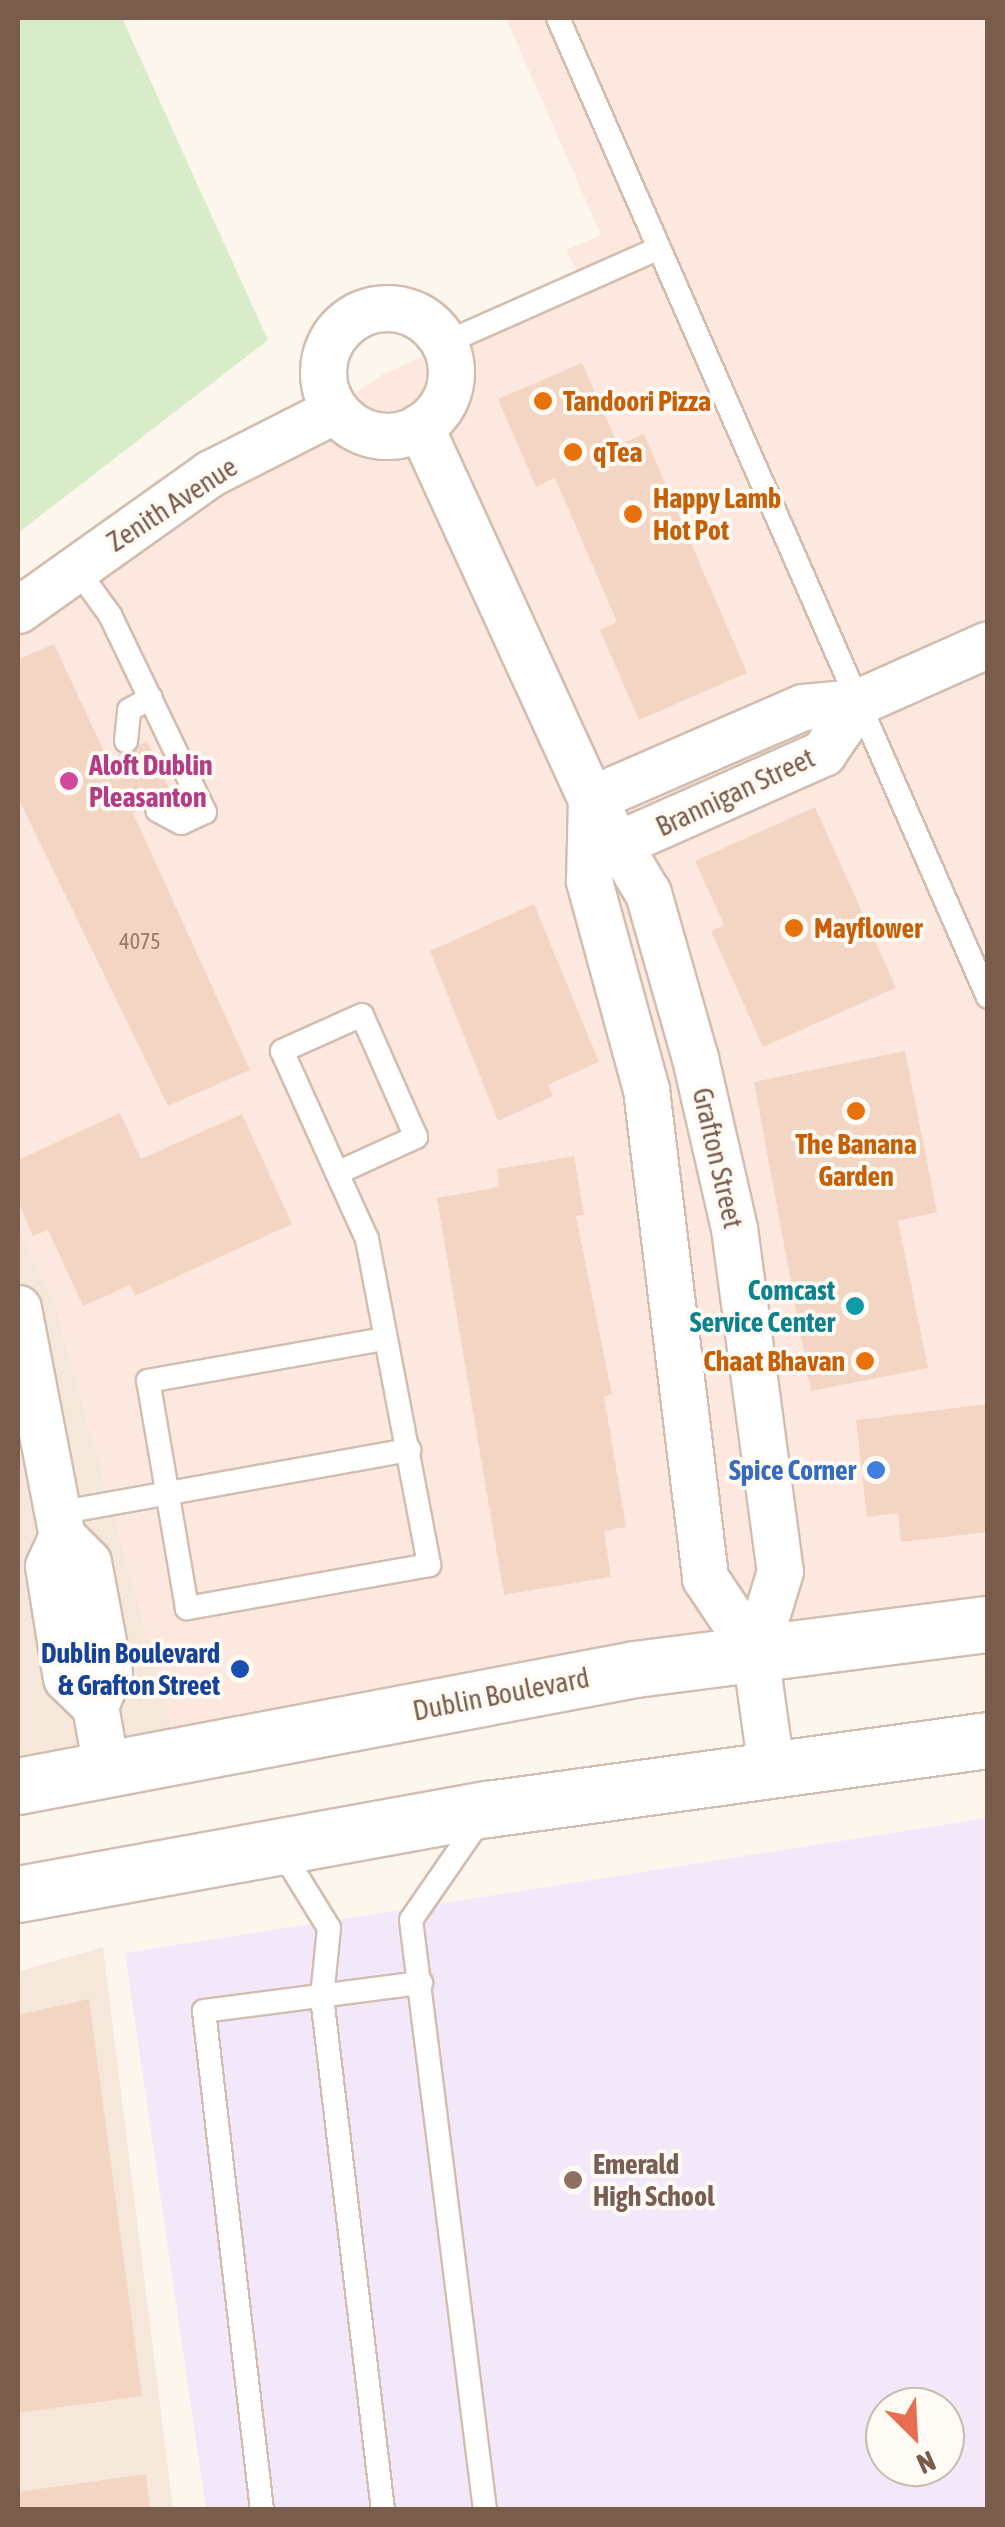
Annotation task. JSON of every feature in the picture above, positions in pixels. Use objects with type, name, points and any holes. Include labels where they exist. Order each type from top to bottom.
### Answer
[{"type":"main road","name":"Dublin Boulevard","points":[[18,1786],[106,1766],[755,1653],[988,1624]]},
{"type":"main road","points":[[18,1894],[488,1809],[988,1740]]},
{"type":"street","points":[[397,308],[424,320],[445,343],[450,383],[420,426],[371,434],[335,410],[322,368],[328,347],[357,315],[397,308]]},
{"type":"street","name":"Zenith Avenue","points":[[18,610],[211,473],[335,410]]},
{"type":"street","name":"Grafton Street","points":[[420,426],[591,799],[604,850],[648,892],[734,1228],[780,1570],[755,1653],[771,1769]]},
{"type":"street","name":"Brannigan Street","points":[[591,799],[803,707],[858,702],[988,644]]},
{"type":"street","name":"Brannigan Street","points":[[604,850],[823,753],[858,702]]},
{"type":"street","name":"Grafton Street","points":[[604,850],[589,881],[646,1089],[705,1578],[755,1653]]},
{"type":"street","points":[[19,1305],[60,1524],[88,1562],[109,1673],[95,1706],[106,1766]]},
{"type":"lane","points":[[558,18],[988,997]]},
{"type":"lane","points":[[445,343],[659,248]]},
{"type":"lane","points":[[76,568],[110,615],[205,812],[182,823],[158,810]]},
{"type":"lane","points":[[126,742],[129,710],[150,698]]},
{"type":"lane","points":[[337,1174],[416,1137],[362,1015],[282,1051],[366,1239],[429,1565],[188,1608],[148,1382],[384,1339]]},
{"type":"lane","points":[[60,1524],[168,1493],[409,1450]]},
{"type":"lane","points":[[485,2510],[411,1920],[488,1809]]},
{"type":"lane","points":[[278,1846],[329,1928],[322,1998],[383,2510]]},
{"type":"lane","points":[[262,2510],[204,2011],[421,1983]]},
{"type":"shaded area","points":[[506,18],[987,18],[987,1604],[174,1732],[54,1301],[18,1227],[18,617],[385,373],[584,287],[566,250],[601,235]]},
{"type":"shaded area","points":[[18,1227],[54,1301],[174,1732],[18,1762]]},
{"type":"shaded area","name":"Emerald High School","points":[[987,1818],[987,2509],[206,2509],[125,1953]]},
{"type":"shaded area","points":[[103,1947],[173,2509],[18,2510],[18,1972]]},
{"type":"green space","points":[[18,18],[122,18],[268,340],[18,533]]},
{"type":"building","points":[[582,363],[618,445],[644,434],[747,673],[639,720],[600,630],[617,622],[555,478],[536,487],[498,399]]},
{"type":"building","points":[[54,644],[108,760],[147,741],[172,795],[133,813],[250,1070],[168,1106],[18,798],[18,659]]},
{"type":"building","name":"Mayflower","points":[[815,807],[896,988],[763,1047],[711,931],[724,925],[695,861]]},
{"type":"building","points":[[534,904],[599,1062],[548,1085],[553,1096],[498,1121],[430,951]]},
{"type":"building","points":[[905,1051],[937,1212],[898,1221],[928,1368],[811,1391],[754,1082]]},
{"type":"building","points":[[120,1113],[141,1159],[242,1114],[292,1224],[135,1296],[130,1285],[83,1306],[48,1230],[33,1236],[18,1201],[18,1160]]},
{"type":"building","points":[[574,1156],[584,1215],[576,1216],[612,1395],[604,1396],[626,1527],[604,1531],[611,1577],[504,1595],[437,1198],[499,1187],[497,1169]]},
{"type":"building","points":[[988,1404],[988,1532],[901,1542],[898,1513],[867,1517],[856,1420]]},
{"type":"building","points":[[89,1999],[142,2396],[18,2413],[18,2015]]},
{"type":"building","points":[[146,2474],[150,2510],[18,2510],[18,2492]]},
{"type":"place","name":"Tandoori Pizza","points":[[543,401]]},
{"type":"place","name":"qTea","points":[[573,452]]},
{"type":"place","name":"Happy Lamb Hot Pot","points":[[633,514]]},
{"type":"place","name":"Aloft Dublin Pleasanton","points":[[69,781]]},
{"type":"place","name":"Mayflower","points":[[794,928]]},
{"type":"place","name":"The Banana Garden","points":[[856,1111]]},
{"type":"place","name":"Comcast Service Center","points":[[855,1306]]},
{"type":"place","name":"Chaat Bhavan","points":[[865,1361]]},
{"type":"place","name":"Spice Corner","points":[[876,1470]]},
{"type":"place","name":"Dublin Boulevard & Grafton Street","points":[[240,1669]]},
{"type":"place","name":"Emerald High School","points":[[573,2180]]}]
